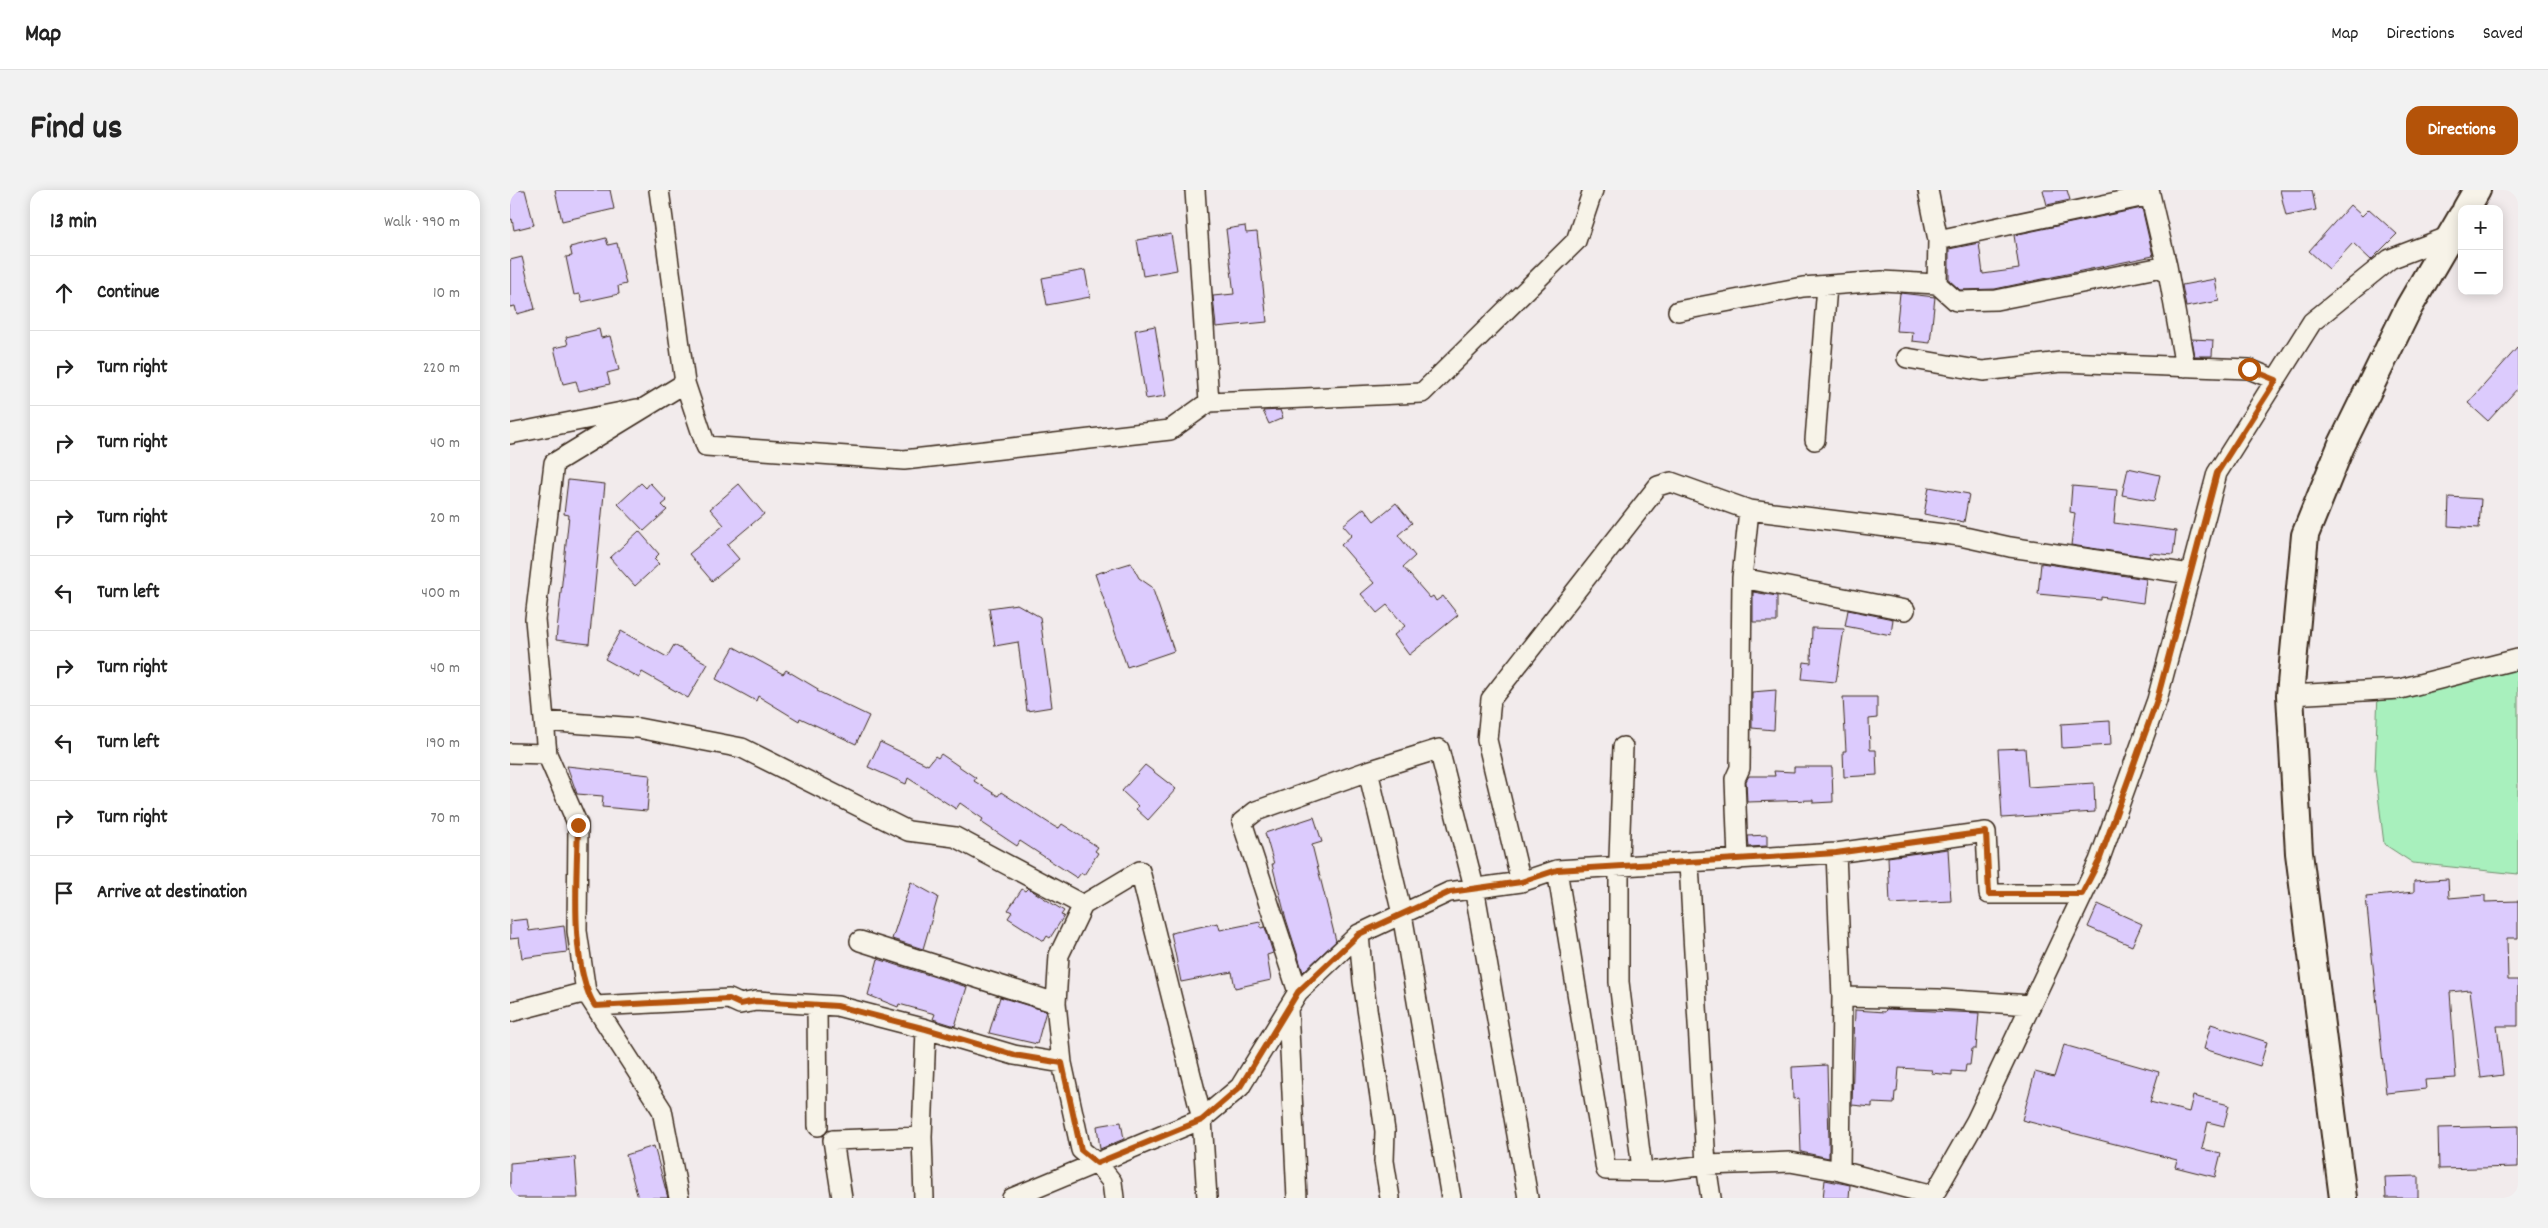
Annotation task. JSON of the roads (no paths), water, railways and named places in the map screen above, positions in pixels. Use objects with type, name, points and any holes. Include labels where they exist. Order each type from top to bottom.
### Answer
[{"type":"main road","points":[[2468,205],[2477,190]]},
{"type":"main road","points":[[2343,1198],[2299,853],[2290,695],[2305,535],[2341,446],[2375,376],[2409,307],[2456,226]]},
{"type":"street","points":[[659,190],[685,383],[706,446],[904,460],[1170,430],[1209,402],[1422,393],[1576,241],[1593,190]]},
{"type":"street","points":[[1195,190],[1209,402]]},
{"type":"street","points":[[1928,190],[1938,240],[1937,284]]},
{"type":"street","points":[[1938,240],[2149,193],[2167,266],[2185,367]]},
{"type":"street","points":[[1557,870],[1606,1170],[1642,1169],[1658,1172],[1706,1165],[1790,1162],[1840,1171],[1933,1197],[1976,1121],[2099,861],[2157,700],[2217,473],[2312,322],[2390,259],[2456,226]]},
{"type":"street","points":[[1678,311],[1803,288],[1882,281],[1937,284],[1956,301],[1996,300],[2167,266]]},
{"type":"street","points":[[1815,440],[1827,286]]},
{"type":"street","points":[[1907,358],[1983,372],[2061,362],[2249,369],[2276,380]]},
{"type":"street","points":[[679,1198],[662,1110],[590,999],[577,931],[578,825],[547,754],[535,619],[554,462],[650,406],[685,383]]},
{"type":"street","points":[[510,434],[650,406]]},
{"type":"street","points":[[1521,882],[1486,740],[1491,699],[1658,486],[1671,482],[1749,510],[1960,536],[2010,547],[2190,574]]},
{"type":"street","points":[[1738,860],[1735,779],[1740,768],[1742,578],[1749,510]]},
{"type":"street","points":[[1742,578],[1905,610]]},
{"type":"street","points":[[2290,695],[2400,689],[2518,659]]},
{"type":"street","points":[[544,721],[638,728],[742,748],[908,831],[955,837],[1083,904]]},
{"type":"street","points":[[1623,747],[1619,867],[1619,982],[1642,1169]]},
{"type":"street","points":[[1297,1198],[1293,1000],[1242,822],[1256,811],[1368,771],[1439,749],[1474,887],[1528,1198]]},
{"type":"street","points":[[510,753],[547,754]]},
{"type":"street","points":[[1368,771],[1402,914],[1451,1198]]},
{"type":"street","points":[[1015,1197],[1202,1120],[1240,1087],[1293,1000],[1359,934],[1450,892],[1474,887],[1521,882],[1557,870],[1689,864],[1836,853],[1986,832],[1989,894],[2082,894]]},
{"type":"street","points":[[1836,853],[1842,997],[1840,1171]]},
{"type":"street","points":[[1689,864],[1706,1165],[1711,1198]]},
{"type":"street","points":[[1114,1198],[1112,1182],[1097,1163],[1081,1150],[1062,1063],[1056,1003],[1059,955],[1083,904],[1140,871],[1202,1120],[1207,1198]]},
{"type":"street","points":[[1359,934],[1363,981],[1385,1131],[1384,1162],[1390,1198]]},
{"type":"street","points":[[860,941],[1056,1003]]},
{"type":"street","points":[[1842,997],[1938,999],[2031,1005]]},
{"type":"street","points":[[510,1012],[590,999],[729,999],[740,1004],[756,1001],[837,1006],[926,1029],[1014,1055],[1062,1063]]},
{"type":"street","points":[[817,1005],[818,1126]]},
{"type":"street","points":[[924,1198],[922,1137],[926,1029]]},
{"type":"street","points":[[842,1198],[833,1140],[922,1137]]}]
